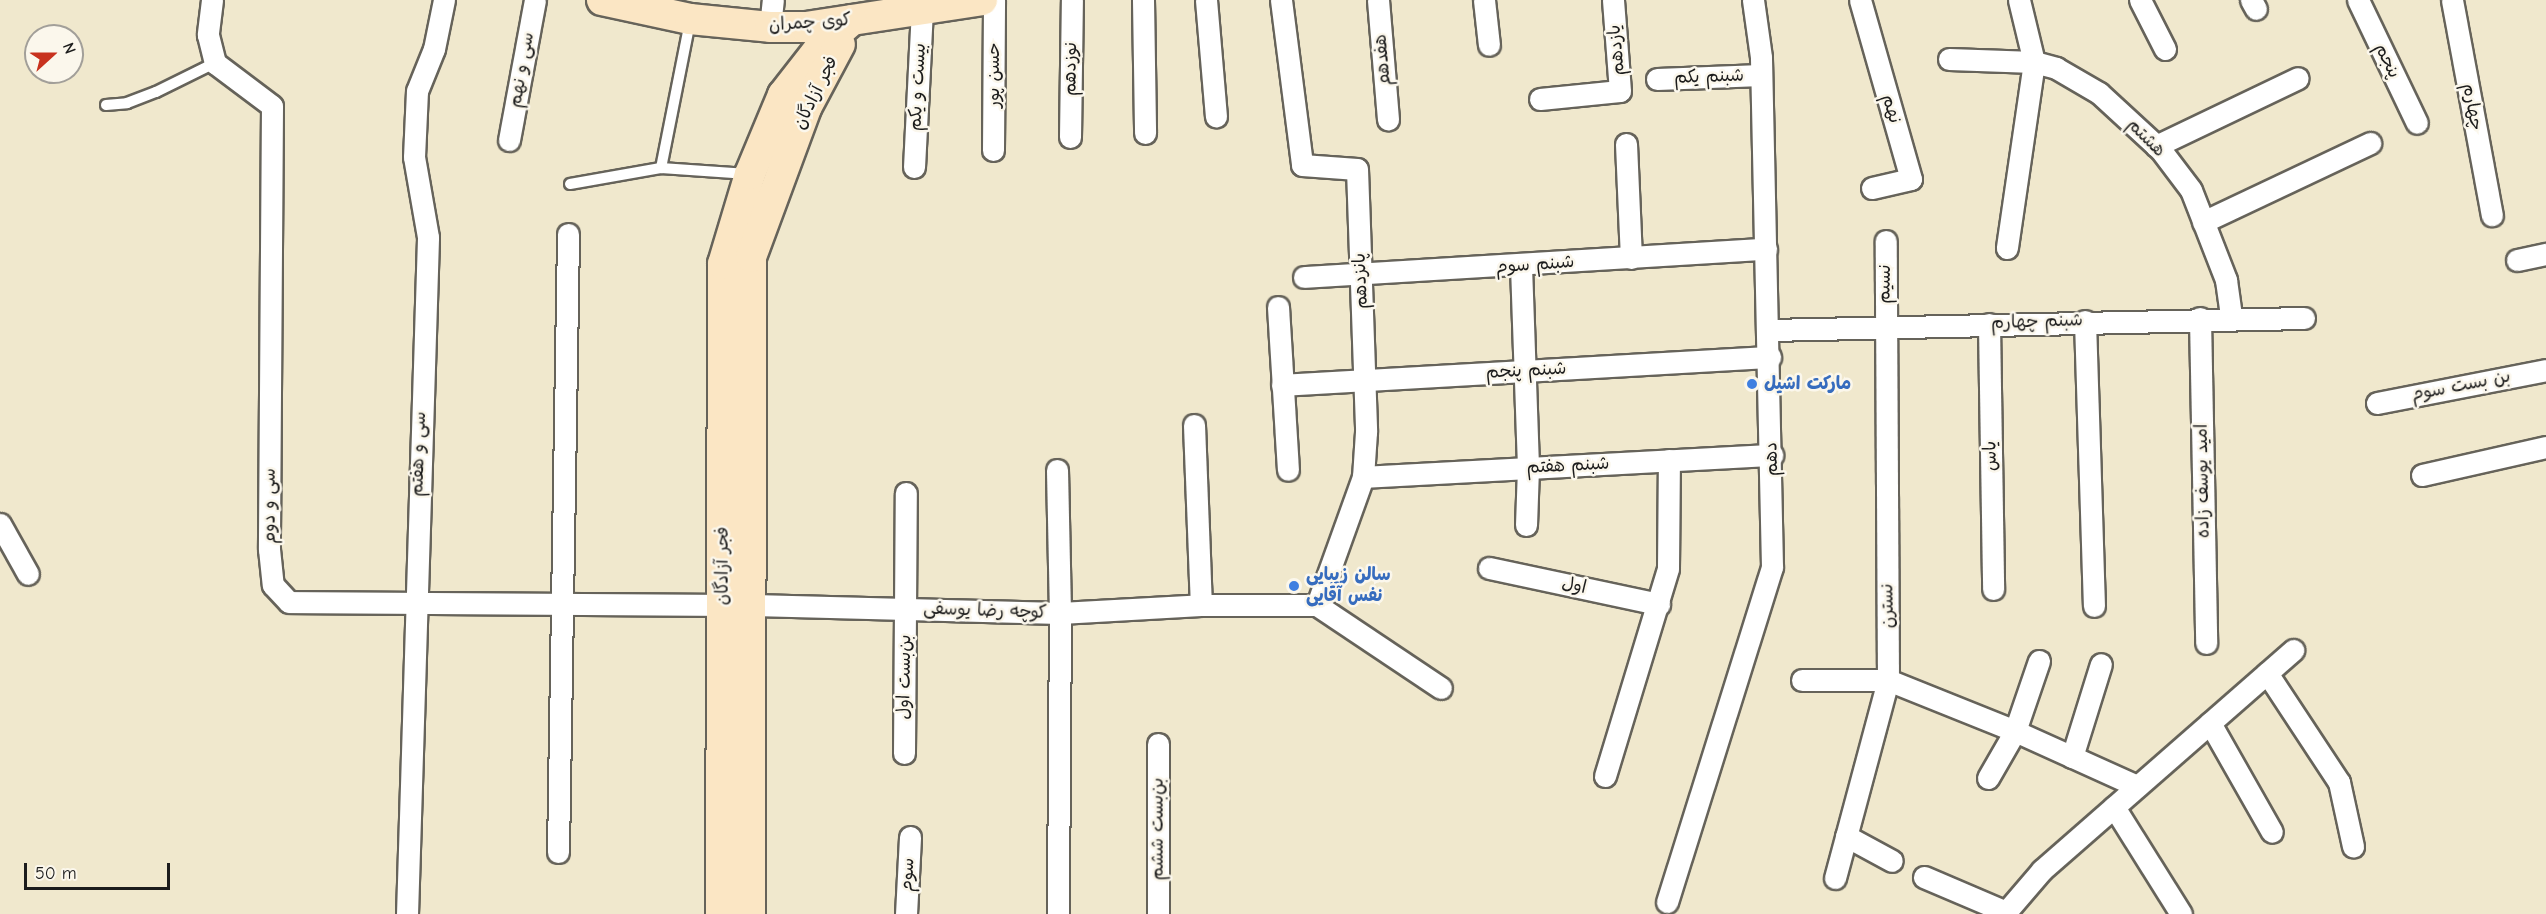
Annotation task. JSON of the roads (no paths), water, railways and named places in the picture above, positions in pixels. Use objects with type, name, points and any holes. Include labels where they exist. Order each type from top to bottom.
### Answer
[{"type":"street","points":[[212,0],[208,35],[215,63]]},
{"type":"street","name":"سی و هفتم","points":[[407,914],[414,603],[428,237],[414,157],[417,91],[434,49],[444,0]]},
{"type":"street","name":"سی و نهم","points":[[509,140],[535,0]]},
{"type":"street","name":"کوی چمران","points":[[602,0],[647,6],[690,20],[922,7],[969,1]]},
{"type":"street","name":"حسن پور","points":[[993,150],[994,0]]},
{"type":"street","name":"نوزدهم","points":[[1070,137],[1072,0]]},
{"type":"street","points":[[1143,0],[1144,133]]},
{"type":"street","points":[[1206,0],[1216,117]]},
{"type":"street","name":"پانزدهم","points":[[1281,0],[1302,165],[1357,169],[1364,381],[1363,477],[1317,605]]},
{"type":"street","name":"هفدهم","points":[[1378,0],[1388,120]]},
{"type":"street","points":[[1484,0],[1490,45]]},
{"type":"street","name":"یازدهم","points":[[1540,99],[1620,91],[1613,0]]},
{"type":"street","name":"دهم","points":[[1667,902],[1772,567],[1770,330],[1761,75],[1753,0]]},
{"type":"street","name":"نهم","points":[[1860,0],[1911,179],[1872,188]]},
{"type":"street","points":[[2007,248],[2034,62],[2019,0]]},
{"type":"street","points":[[2140,0],[2165,49]]},
{"type":"street","name":"پنجم","points":[[2358,0],[2417,123]]},
{"type":"street","name":"چهارم","points":[[2452,0],[2492,215]]},
{"type":"street","name":"بیست و یکم","points":[[914,167],[922,7]]},
{"type":"street","name":"فجر آزادگان","points":[[722,914],[723,264],[750,174],[795,101],[819,49],[854,10]]},
{"type":"street","name":"هشتم","points":[[1949,59],[2034,62],[2056,68],[2099,93],[2156,146],[2192,190],[2226,280],[2231,317]]},
{"type":"street","name":"سی و دوم","points":[[215,63],[272,106],[269,549],[273,585],[289,602],[723,604]]},
{"type":"street","name":"شبنم یکم","points":[[1658,79],[1761,75]]},
{"type":"street","points":[[2156,146],[2298,78]]},
{"type":"street","name":"فجر آزادگان","points":[[750,914],[753,605],[751,257],[795,101]]},
{"type":"street","points":[[2204,222],[2370,143]]},
{"type":"street","points":[[1626,144],[1631,258]]},
{"type":"street","points":[[558,852],[568,234]]},
{"type":"street","name":"نسیم","points":[[1884,327],[1886,242]]},
{"type":"street","name":"شبنم سوم","points":[[1304,277],[1521,266],[1766,249]]},
{"type":"street","points":[[2517,260],[2546,254]]},
{"type":"street","points":[[1521,266],[1528,468],[1526,525]]},
{"type":"street","points":[[1278,307],[1288,470]]},
{"type":"street","name":"شبنم چهارم","points":[[1770,330],[2231,317],[2304,318]]},
{"type":"street","name":"امید یوسف زاده","points":[[2200,318],[2206,643]]},
{"type":"street","points":[[2085,321],[2094,606]]},
{"type":"street","name":"یاس","points":[[1989,324],[1993,589]]},
{"type":"street","name":"نسترن","points":[[1835,878],[1888,680],[1884,327]]},
{"type":"street","name":"شبنم پنجم","points":[[1282,386],[1770,357]]},
{"type":"street","name":"بن بست سوم","points":[[2377,403],[2546,370]]},
{"type":"street","points":[[1194,425],[1201,605]]},
{"type":"street","points":[[2422,475],[2546,447]]},
{"type":"street","name":"شبنم هفتم","points":[[1363,477],[1772,455]]},
{"type":"street","points":[[1605,776],[1659,604],[1668,568],[1668,460]]},
{"type":"street","points":[[1057,470],[1060,614],[1201,605],[1317,605],[1441,688]]},
{"type":"street","name":"بن‌بست اول","points":[[904,753],[906,493]]},
{"type":"street","points":[[0,524],[28,574]]},
{"type":"street","name":"اول","points":[[1489,568],[1659,604]]},
{"type":"street","points":[[723,604],[753,605]]},
{"type":"street","name":"کوچه رضا یوسفی","points":[[753,605],[1060,614],[1058,914]]},
{"type":"street","points":[[1924,877],[2006,912],[2042,870],[2294,650]]},
{"type":"street","points":[[1988,778],[2015,730],[2039,661]]},
{"type":"street","points":[[2072,757],[2101,664]]},
{"type":"street","points":[[2267,674],[2339,782],[2353,846]]},
{"type":"street","points":[[1802,680],[1888,680],[2015,730],[2137,786]]},
{"type":"street","points":[[2210,723],[2272,832]]},
{"type":"street","name":"بن‌بست ششم","points":[[1158,744],[1158,914]]},
{"type":"street","points":[[2114,807],[2181,914]]},
{"type":"street","points":[[1846,836],[1892,861]]},
{"type":"street","name":"سوم","points":[[906,914],[910,837]]},
{"type":"lane","points":[[661,168],[690,20]]},
{"type":"lane","points":[[106,105],[127,103],[156,92],[215,63]]},
{"type":"lane","points":[[570,184],[661,168],[750,174]]},
{"type":"place","name":"مارکت اشیل","points":[[1752,384]]},
{"type":"place","name":"سالن زیبایی نفس آقایی","points":[[1294,586]]}]
